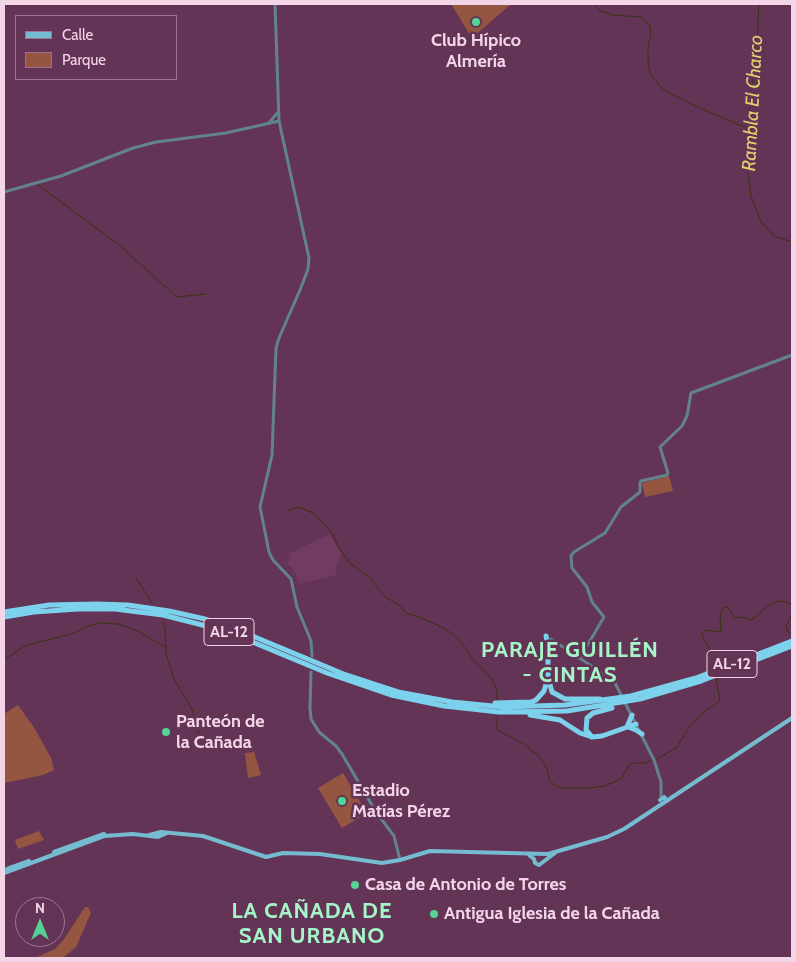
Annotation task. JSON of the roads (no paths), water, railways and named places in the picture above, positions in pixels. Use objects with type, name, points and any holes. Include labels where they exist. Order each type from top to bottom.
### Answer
[{"type":"highway","name":"AL-12","points":[[4,612],[49,606],[97,604],[128,605],[169,611],[238,630],[362,681],[411,695],[452,702],[503,707],[547,707],[591,703],[631,696],[696,678],[792,641]]},
{"type":"highway","name":"AL-12","points":[[4,618],[34,612],[78,609],[115,609],[163,615],[226,631],[364,687],[427,704],[482,711],[531,712],[567,710],[640,699],[701,681],[792,646]]},
{"type":"highway","points":[[549,638],[548,678],[552,692],[565,699],[631,696]]},
{"type":"highway","points":[[452,702],[530,702],[536,700],[544,691],[548,678]]},
{"type":"highway","points":[[592,737],[586,730],[585,724],[590,714],[640,699]]},
{"type":"highway","points":[[482,711],[553,718],[580,733],[592,737],[602,736],[636,724]]},
{"type":"highway","points":[[627,727],[632,715]]},
{"type":"highway","points":[[627,727],[642,734]]},
{"type":"main road","points":[[4,871],[104,833],[118,832],[197,836],[215,839],[266,857],[282,853],[293,853],[382,862],[400,860],[430,851],[529,855],[556,852],[616,833],[656,808],[663,800],[792,718]]},
{"type":"main road","points":[[529,855],[534,858],[534,862],[537,865],[540,865],[556,852]]},
{"type":"main road","points":[[534,858],[539,855]]},
{"type":"main road","points":[[539,855],[544,857],[544,861]]},
{"type":"street","points":[[275,4],[279,121],[309,258],[308,269],[276,348],[272,455],[260,507],[269,552],[273,560],[291,579],[297,607],[311,641],[312,656]]},
{"type":"street","points":[[269,124],[278,111]]},
{"type":"street","points":[[4,192],[61,176],[133,148],[156,142],[226,133],[279,121]]},
{"type":"street","points":[[269,124],[281,128]]},
{"type":"street","points":[[580,658],[604,617],[592,602],[587,587],[572,568],[571,556],[574,552],[605,533],[620,507],[640,492],[641,481],[667,475],[660,447],[682,426],[687,416],[690,392],[792,354]]},
{"type":"street","points":[[549,638],[614,681],[619,688],[658,771],[663,800]]},
{"type":"street","points":[[312,672],[310,714],[314,725],[342,754],[376,812],[394,836],[400,860]]},
{"type":"waterway","points":[[595,4],[600,11],[613,15],[641,17],[650,25],[651,35],[648,46],[650,73],[662,89],[695,106],[747,128]]},
{"type":"waterway","name":"Rambla El Charco","points":[[759,4],[757,46],[747,128],[746,162],[751,196],[761,222],[774,236],[792,242]]},
{"type":"waterway","points":[[38,185],[119,245],[177,297],[205,294]]},
{"type":"waterway","points":[[287,511],[299,507],[315,514],[332,533],[339,548],[349,562],[371,579],[384,596],[399,605],[406,613],[445,629],[458,638],[472,658],[492,679],[497,691],[497,700]]},
{"type":"waterway","points":[[136,578],[152,603]]},
{"type":"waterway","points":[[714,668],[711,652],[701,634],[706,630],[721,632],[720,616],[723,608],[728,607],[735,618],[743,617],[750,620],[767,606],[780,601],[787,602],[792,606]]},
{"type":"waterway","points":[[792,614],[786,626],[788,632],[792,634]]},
{"type":"waterway","points":[[163,622],[166,654],[174,679],[192,709],[196,729],[203,740],[209,743],[220,742],[226,747]]},
{"type":"waterway","points":[[4,660],[24,646],[74,633],[100,623],[118,624],[136,630],[165,647]]},
{"type":"waterway","points":[[657,759],[676,748],[688,729],[702,713],[720,701],[716,679]]},
{"type":"waterway","points":[[497,717],[497,730],[526,745],[532,752],[539,755],[547,769],[549,779],[553,784],[561,788],[605,786],[621,779],[629,765],[646,763],[651,760]]},
{"type":"place","name":"Club Hípico Almería","points":[[476,22]]},
{"type":"place","name":"Panteón de la Cañada","points":[[166,732]]},
{"type":"place","name":"Estadio Matías Pérez","points":[[342,801]]},
{"type":"place","name":"Casa de Antonio de Torres","points":[[355,885]]},
{"type":"place","name":"Antigua Iglesia de la Cañada","points":[[434,914]]},
{"type":"district","name":"PARAJE GUILLÉN - CINTAS","points":[[570,664]]},
{"type":"district","name":"LA CAÑADA DE SAN URBANO","points":[[312,924]]}]
